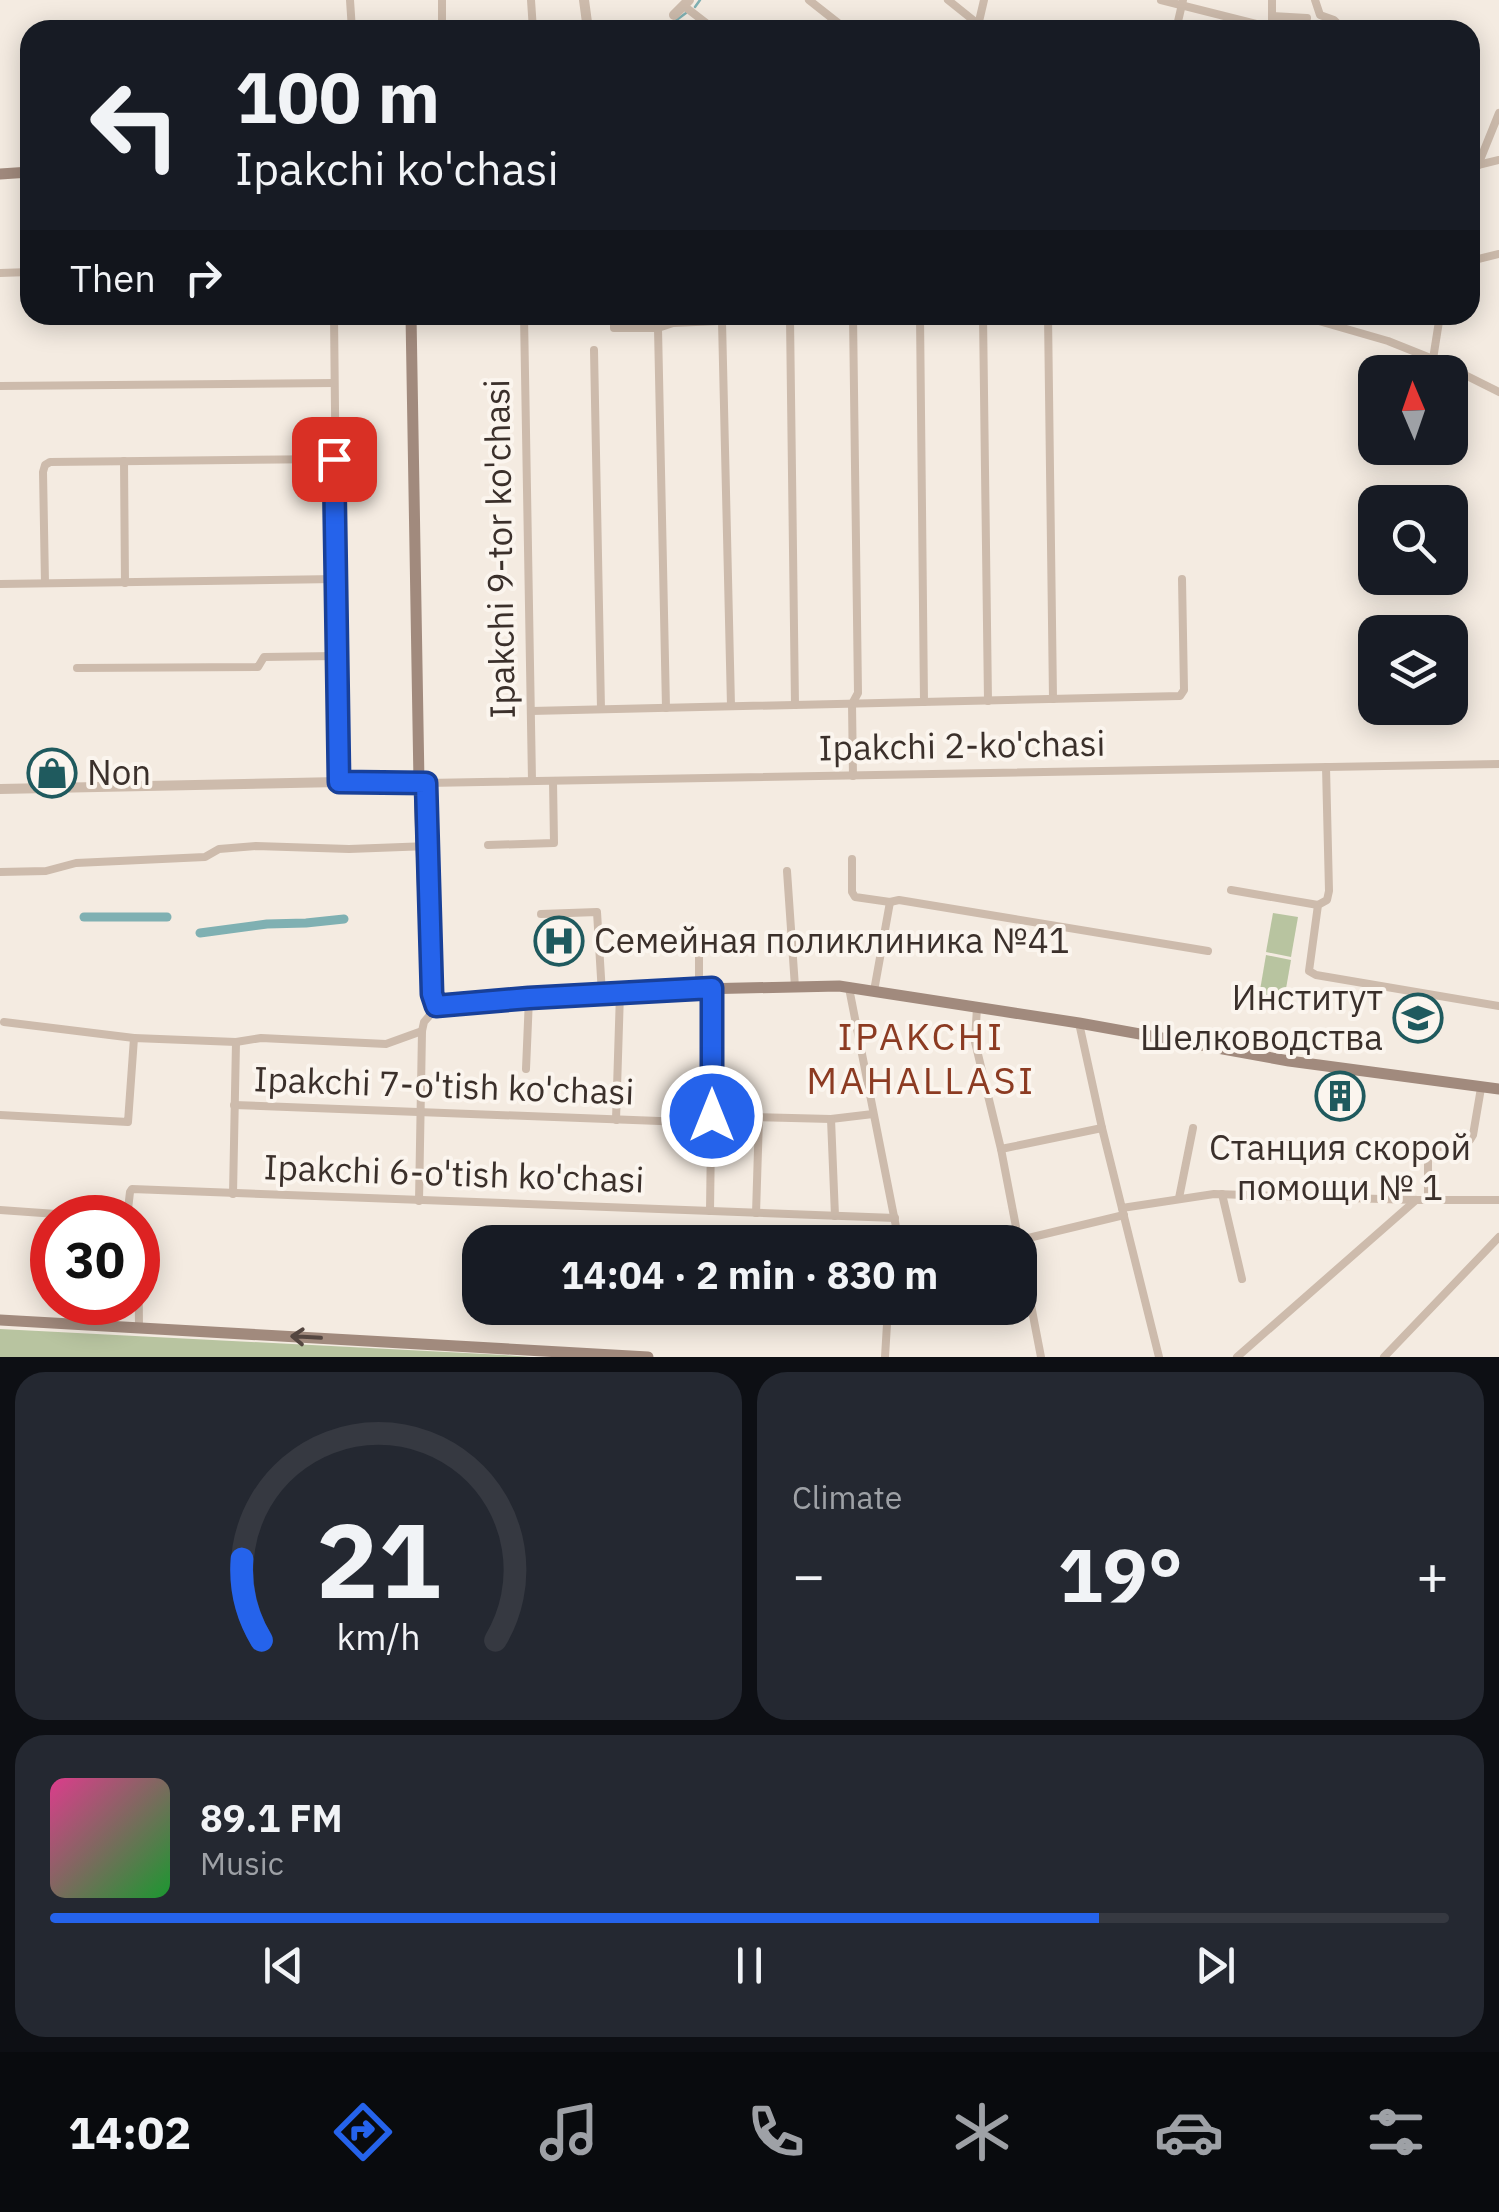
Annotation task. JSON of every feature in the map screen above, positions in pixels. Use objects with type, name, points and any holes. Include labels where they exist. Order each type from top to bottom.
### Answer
[{"type":"main road","points":[[415,325],[423,783],[432,994],[436,1006],[712,988],[849,988],[1079,1023],[1289,1061],[1499,1089]]},
{"type":"main road","points":[[0,1320],[648,1357]]},
{"type":"street","points":[[809,0],[834,20]]},
{"type":"street","points":[[948,0],[970,20]]},
{"type":"street","points":[[1161,0],[1182,2],[1243,20]]},
{"type":"street","points":[[1271,20],[1272,0]]},
{"type":"street","points":[[1315,0],[1320,14],[1334,20]]},
{"type":"street","points":[[674,15],[687,3]]},
{"type":"street","points":[[1272,16],[1308,18]]},
{"type":"street","points":[[1480,160],[1499,113]]},
{"type":"street","points":[[334,325],[339,782]]},
{"type":"street","name":"Ipakchi 9-tor ko'chasi","points":[[524,325],[532,781]]},
{"type":"street","points":[[614,325],[663,325]]},
{"type":"street","points":[[722,325],[731,706]]},
{"type":"street","points":[[790,325],[795,705]]},
{"type":"street","points":[[852,325],[858,693],[852,704],[853,776]]},
{"type":"street","points":[[920,325],[924,702]]},
{"type":"street","points":[[983,325],[988,701]]},
{"type":"street","points":[[1048,325],[1053,700]]},
{"type":"street","points":[[1333,325],[1422,355]]},
{"type":"street","points":[[1435,355],[1439,325]]},
{"type":"street","points":[[658,328],[666,708]]},
{"type":"street","points":[[594,350],[601,710]]},
{"type":"street","points":[[1468,377],[1499,392]]},
{"type":"street","points":[[0,386],[334,384]]},
{"type":"street","points":[[45,583],[45,464],[334,459]]},
{"type":"street","points":[[124,461],[125,583]]},
{"type":"street","points":[[0,584],[336,579]]},
{"type":"street","points":[[530,711],[1175,697],[1182,694],[1182,579]]},
{"type":"street","points":[[76,668],[258,667],[264,657],[336,656]]},
{"type":"street","name":"Ipakchi 2-ko'chasi","points":[[423,783],[1499,764]]},
{"type":"street","points":[[1231,890],[1318,905],[1328,900],[1326,767]]},
{"type":"street","points":[[488,845],[554,843],[553,781]]},
{"type":"street","points":[[0,789],[423,783]]},
{"type":"street","points":[[0,872],[46,871],[76,863],[204,857],[219,849],[256,846],[425,846]]},
{"type":"street","points":[[852,859],[852,895],[1208,951]]},
{"type":"street","points":[[787,872],[795,987]]},
{"type":"street","points":[[874,991],[890,902]]},
{"type":"street","points":[[1318,905],[1308,967],[1311,974],[1499,1006]]},
{"type":"street","points":[[541,914],[597,912],[602,994]]},
{"type":"street","points":[[698,989],[699,945]]},
{"type":"street","points":[[710,1211],[712,988]]},
{"type":"street","points":[[849,988],[896,1225]]},
{"type":"street","points":[[616,1120],[620,993]]},
{"type":"street","points":[[526,1069],[529,998]]},
{"type":"street","points":[[419,1200],[422,1031],[436,1006]]},
{"type":"street","points":[[977,1007],[974,1042],[1017,1225]]},
{"type":"street","points":[[4,1022],[134,1038],[236,1042],[261,1038],[386,1044],[422,1031]]},
{"type":"street","points":[[1079,1023],[1158,1357]]},
{"type":"street","points":[[0,1116],[128,1122],[134,1038]]},
{"type":"street","points":[[233,1194],[236,1042]]},
{"type":"street","points":[[1428,1200],[1430,1149],[1470,1140],[1481,1088]]},
{"type":"street","name":"Ipakchi 7-o'tish ko'chasi","points":[[234,1105],[616,1120],[831,1119],[873,1114]]},
{"type":"street","points":[[756,1213],[760,1117]]},
{"type":"street","points":[[831,1119],[835,1216]]},
{"type":"street","points":[[1001,1149],[1102,1128]]},
{"type":"street","points":[[1179,1198],[1193,1128]]},
{"type":"street","name":"Ipakchi 6-o'tish ko'chasi","points":[[129,1195],[130,1190],[895,1218]]},
{"type":"street","points":[[1037,1235],[1208,1194],[1499,1200]]},
{"type":"street","points":[[1222,1194],[1242,1279]]},
{"type":"street","points":[[1236,1357],[1416,1200]]},
{"type":"street","points":[[0,1210],[30,1212]]},
{"type":"street","points":[[1384,1357],[1499,1238]]},
{"type":"street","points":[[885,1357],[887,1325]]},
{"type":"street","points":[[1035,1325],[1041,1357]]},
{"type":"green space","points":[[1273,913],[1298,917],[1291,957],[1266,952]]},
{"type":"green space","points":[[1266,955],[1291,960],[1284,1000],[1259,996]]},
{"type":"green space","points":[[0,1329],[504,1355],[530,1357],[0,1357]]},
{"type":"waterway","points":[[695,7],[700,0]]},
{"type":"waterway","points":[[677,20],[686,13]]},
{"type":"waterway","points":[[84,917],[167,917]]},
{"type":"waterway","points":[[200,933],[344,919]]},
{"type":"place","name":"Non","points":[[52,773]]},
{"type":"place","name":"Семейная поликлиника №41","points":[[559,941]]},
{"type":"place","name":"Институт Шелководства","points":[[1418,1018]]},
{"type":"place","name":"Станция скорой помощи № 1","points":[[1340,1096]]},
{"type":"district","name":"IPAKCHI MAHALLASI","points":[[921,1059]]},
{"type":"route","points":[[334,459],[339,782],[426,783],[432,994],[436,1006],[712,988],[712,1116]]}]
